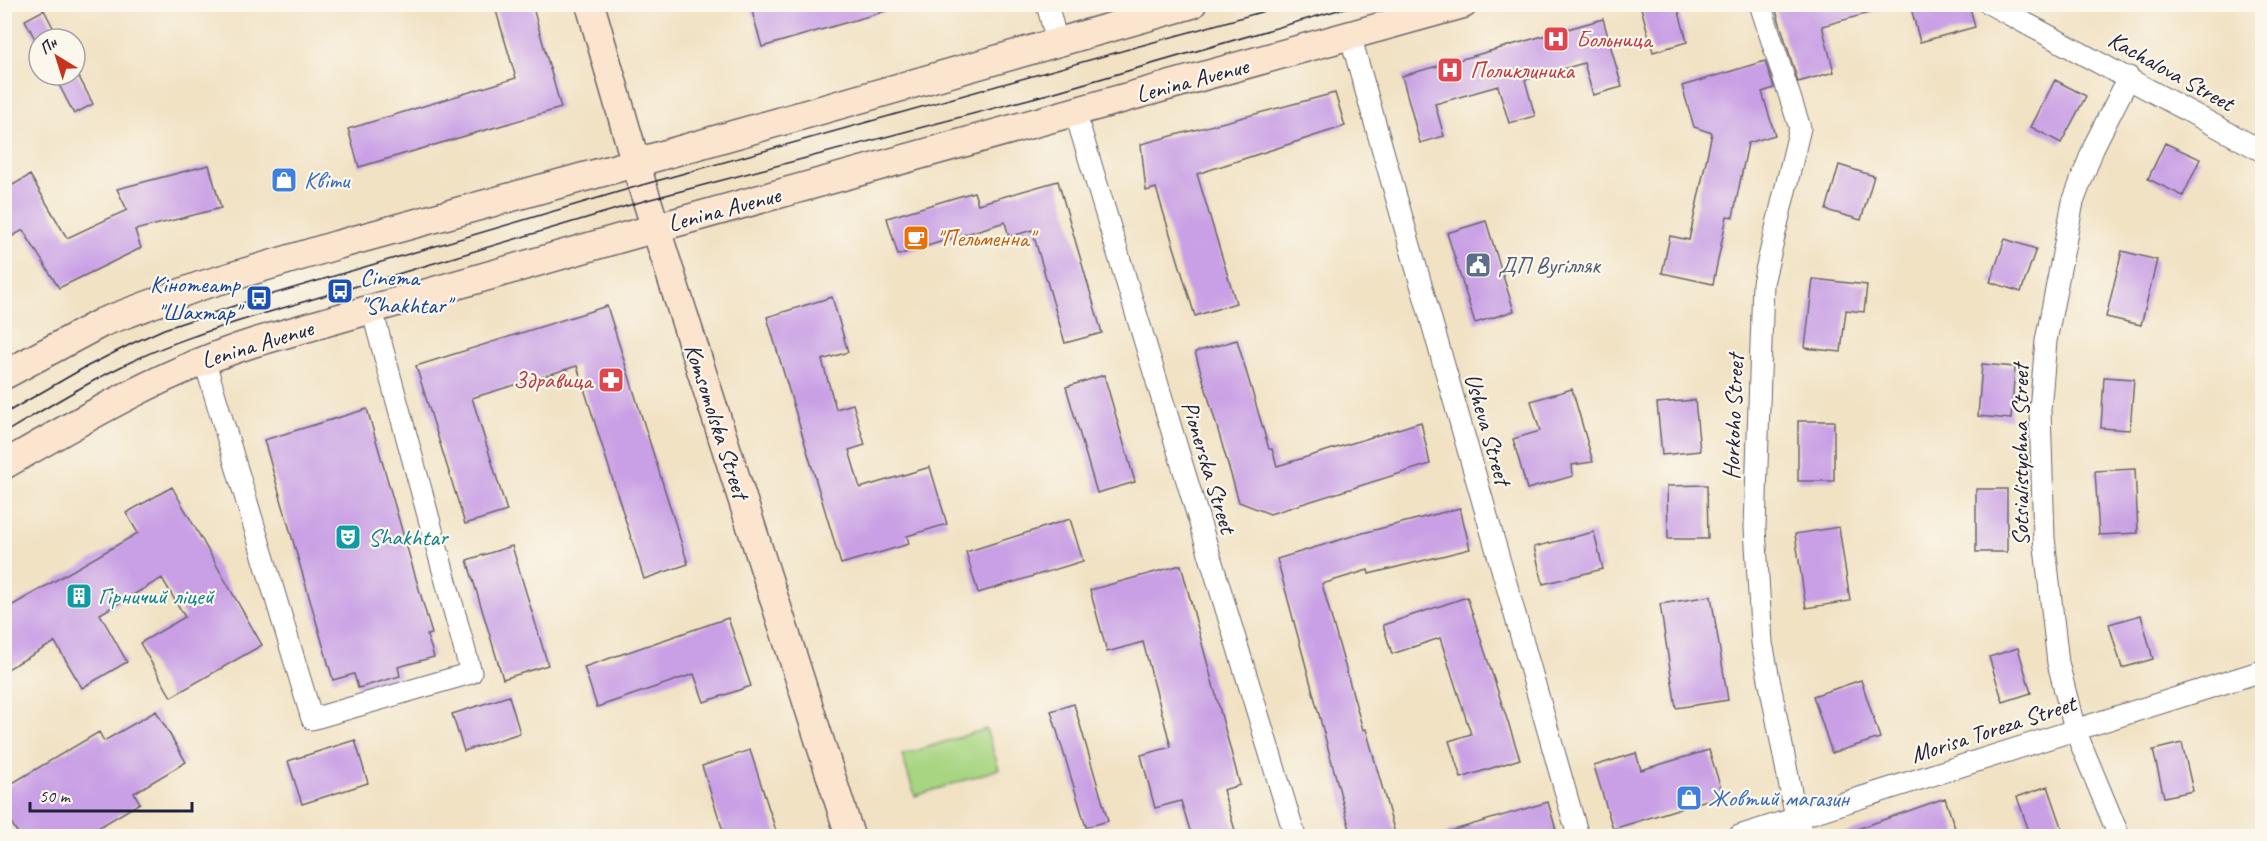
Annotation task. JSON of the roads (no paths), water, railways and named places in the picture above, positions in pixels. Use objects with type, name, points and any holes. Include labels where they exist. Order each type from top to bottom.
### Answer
[{"type":"main road","name":"Komsomolska Street","points":[[590,4],[635,163],[850,837]]},
{"type":"main road","points":[[4,375],[103,322],[144,305],[337,244],[635,163],[1192,4]]},
{"type":"main road","name":"Lenina Avenue","points":[[4,465],[106,406],[204,359],[656,228],[1324,45],[1350,35],[1463,4]]},
{"type":"street","points":[[1047,4],[1057,42]]},
{"type":"street","name":"Horkoho Street","points":[[1760,4],[1800,128],[1763,283],[1755,528],[1762,643],[1799,827]]},
{"type":"street","name":"Kachalova Street","points":[[1990,4],[2262,150]]},
{"type":"street","name":"Usheva Street","points":[[1350,35],[1578,837]]},
{"type":"street","name":"Sotsialistychna Street","points":[[2119,837],[2075,730],[2058,663],[2049,588],[2041,474],[2041,399],[2046,341],[2058,268],[2073,202],[2095,144],[2129,77]]},
{"type":"street","name":"Pionerska Street","points":[[1074,112],[1295,837]]},
{"type":"street","points":[[204,359],[312,719],[471,673],[372,310]]},
{"type":"street","name":"Morisa Toreza Street","points":[[1739,837],[1799,827],[2075,730],[2262,670]]},
{"type":"tram line","points":[[4,414],[82,369],[133,343],[164,329],[246,302],[642,185],[1290,4]]},
{"type":"tram line","points":[[4,433],[120,367],[164,347],[235,323],[647,200],[1048,94],[1359,4]]},
{"type":"place","name":"Больница","points":[[1556,39]]},
{"type":"place","name":"Поликлиника","points":[[1450,70]]},
{"type":"place","name":"Квіти","points":[[284,180]]},
{"type":"place","name":"\"Пельменна\"","points":[[916,238]]},
{"type":"place","name":"ДП Вугілляк","points":[[1478,265]]},
{"type":"place","name":"Cinema \"Shakhtar\"","points":[[340,291]]},
{"type":"place","name":"Кінотеатр \"Шахтар\"","points":[[259,298]]},
{"type":"place","name":"Здравица","points":[[611,380]]},
{"type":"place","name":"Shakhtar","points":[[348,537]]},
{"type":"place","name":"Гірничий ліцей","points":[[79,596]]},
{"type":"place","name":"Жовтий магазин","points":[[1689,798]]}]
